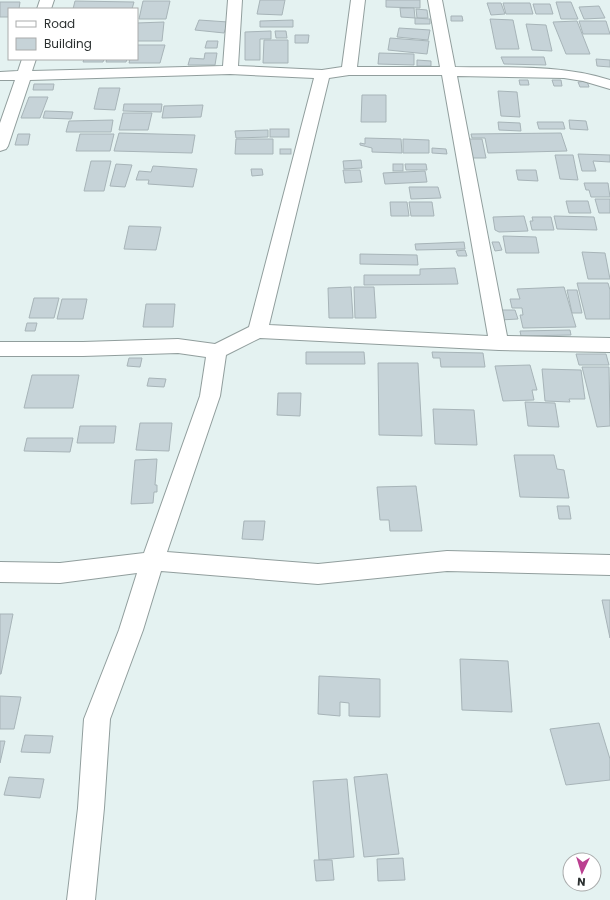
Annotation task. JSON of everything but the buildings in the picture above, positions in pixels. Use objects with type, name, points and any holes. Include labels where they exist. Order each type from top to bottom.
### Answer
[{"type":"street","points":[[230,70],[235,0]]},
{"type":"street","points":[[349,72],[358,0]]},
{"type":"street","points":[[435,0],[499,343]]},
{"type":"street","points":[[0,146],[29,60]]},
{"type":"street","points":[[0,76],[230,70],[322,74],[349,72],[449,71],[564,74],[585,77],[610,85]]},
{"type":"street","points":[[258,331],[322,74]]},
{"type":"street","points":[[0,349],[55,350],[178,346],[217,351],[258,331],[499,343],[610,345]]},
{"type":"street","points":[[81,900],[91,808],[97,719],[131,630],[154,561],[160,537],[200,428],[208,403],[217,351]]},
{"type":"street","points":[[0,572],[60,573],[154,561],[318,574],[447,561],[610,565]]}]
